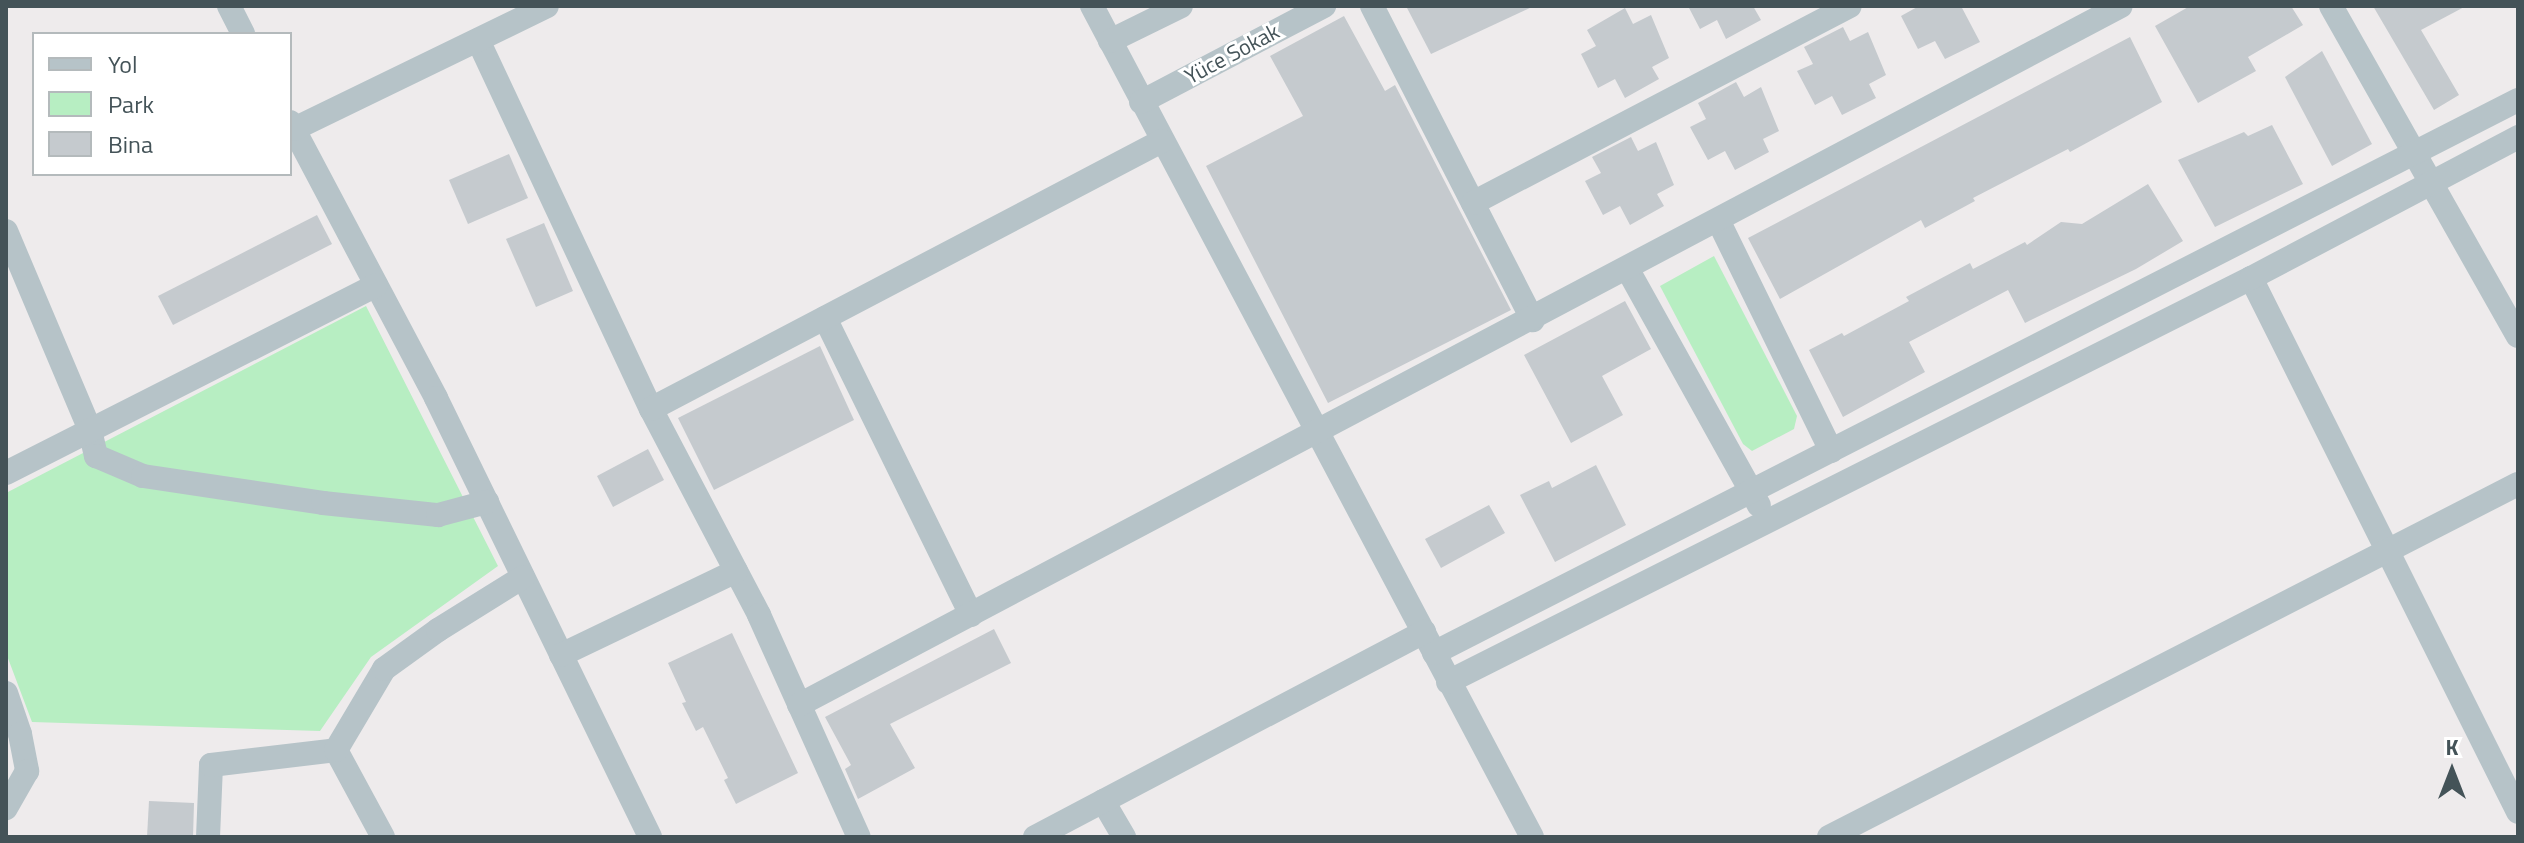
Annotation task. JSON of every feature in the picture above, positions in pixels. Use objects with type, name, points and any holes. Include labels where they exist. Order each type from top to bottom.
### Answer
[{"type":"street","points":[[229,6],[242,32]]},
{"type":"street","points":[[547,6],[292,125],[487,502],[561,655],[640,833]]},
{"type":"street","points":[[1092,6],[1532,837]]},
{"type":"street","points":[[1110,41],[1181,6]]},
{"type":"street","name":"Yüce Sokak","points":[[1141,102],[1324,6]]},
{"type":"street","points":[[1372,6],[1533,320]]},
{"type":"street","points":[[1473,203],[1850,6]]},
{"type":"street","points":[[799,705],[1719,222],[2094,13],[2121,6]]},
{"type":"street","points":[[2331,6],[2429,185],[2518,336]]},
{"type":"street","points":[[478,40],[651,409],[736,571],[859,837]]},
{"type":"street","points":[[1035,837],[1429,643],[1751,491],[2518,100]]},
{"type":"street","points":[[1448,682],[2251,278],[2518,137]]},
{"type":"street","points":[[651,409],[1162,141]]},
{"type":"street","points":[[1719,222],[1831,451]]},
{"type":"street","points":[[6,231],[90,430],[96,456],[143,476],[323,503],[438,515],[487,502]]},
{"type":"street","points":[[1628,270],[1767,520]]},
{"type":"street","points":[[2251,278],[2518,812]]},
{"type":"street","points":[[6,473],[376,285]]},
{"type":"street","points":[[825,318],[971,615]]},
{"type":"street","points":[[1829,837],[2518,484]]},
{"type":"street","points":[[561,655],[736,571]]},
{"type":"street","points":[[336,750],[384,669],[438,630],[523,577]]},
{"type":"street","points":[[6,693],[20,734],[27,771],[6,808]]},
{"type":"street","points":[[208,837],[211,765],[336,750]]},
{"type":"street","points":[[336,750],[383,837]]},
{"type":"street","points":[[1103,801],[1124,837]]},
{"type":"green space","points":[[1714,256],[1797,416],[1794,429],[1752,451],[1743,444],[1660,286]]},
{"type":"green space","points":[[366,306],[498,566],[371,657],[320,731],[32,722],[6,653],[6,493]]},
{"type":"building","points":[[1406,6],[1534,6],[1431,54]]},
{"type":"building","points":[[1688,6],[1753,6],[1761,20],[1726,39],[1717,20],[1700,29]]},
{"type":"building","points":[[1919,6],[1961,6],[1980,42],[1945,59],[1935,41],[1918,49],[1901,16]]},
{"type":"building","points":[[2190,6],[2291,6],[2303,25],[2248,57],[2256,71],[2198,103],[2155,26]]},
{"type":"building","points":[[2373,6],[2466,6],[2421,30],[2459,95],[2434,110]]},
{"type":"building","points":[[1625,8],[1633,24],[1651,15],[1669,58],[1652,67],[1659,79],[1625,98],[1615,79],[1598,88],[1581,54],[1596,46],[1587,30]]},
{"type":"building","points":[[1344,16],[1385,91],[1395,85],[1511,310],[1328,403],[1206,166],[1303,116],[1270,56]]},
{"type":"building","points":[[1843,27],[1850,41],[1868,32],[1886,75],[1869,84],[1876,98],[1842,115],[1832,96],[1815,105],[1797,71],[1813,64],[1804,47]]},
{"type":"building","points":[[2130,37],[2162,102],[2070,152],[2068,149],[1973,198],[1975,201],[1925,228],[1921,220],[1780,299],[1748,238]]},
{"type":"building","points":[[2322,51],[2372,144],[2332,166],[2285,77]]},
{"type":"building","points":[[1736,82],[1744,97],[1761,87],[1779,131],[1763,139],[1769,152],[1735,170],[1725,151],[1708,160],[1690,127],[1706,119],[1698,103]]},
{"type":"building","points":[[2272,125],[2303,184],[2215,227],[2178,160],[2244,132],[2248,136]]},
{"type":"building","points":[[1631,137],[1638,151],[1656,142],[1674,185],[1657,194],[1664,206],[1630,225],[1620,206],[1603,215],[1585,181],[1601,173],[1592,157]]},
{"type":"building","points":[[509,154],[528,198],[468,224],[449,180]]},
{"type":"building","points":[[2148,184],[2183,241],[2136,269],[2025,323],[2008,290],[1909,342],[1925,372],[1843,417],[1809,350],[1842,333],[1844,336],[1909,301],[1906,297],[1970,263],[1973,269],[2025,242],[2027,245],[2061,222],[2082,224]]},
{"type":"building","points":[[317,215],[332,244],[173,325],[158,296]]},
{"type":"building","points":[[544,223],[573,291],[536,307],[506,239]]},
{"type":"building","points":[[1625,301],[1651,349],[1602,376],[1623,415],[1571,443],[1524,355]]},
{"type":"building","points":[[820,346],[854,420],[714,490],[678,418]]},
{"type":"building","points":[[648,449],[664,480],[613,507],[597,476]]},
{"type":"building","points":[[1596,465],[1626,525],[1555,562],[1520,495],[1549,481],[1552,488]]},
{"type":"building","points":[[1489,505],[1505,533],[1441,568],[1425,539]]},
{"type":"building","points":[[994,629],[1011,663],[890,724],[915,768],[858,799],[845,769],[851,765],[825,717]]},
{"type":"building","points":[[732,633],[798,773],[736,804],[724,780],[728,778],[703,727],[696,731],[682,703],[686,702],[668,663]]},
{"type":"building","points":[[149,801],[194,803],[193,837],[147,837]]}]
